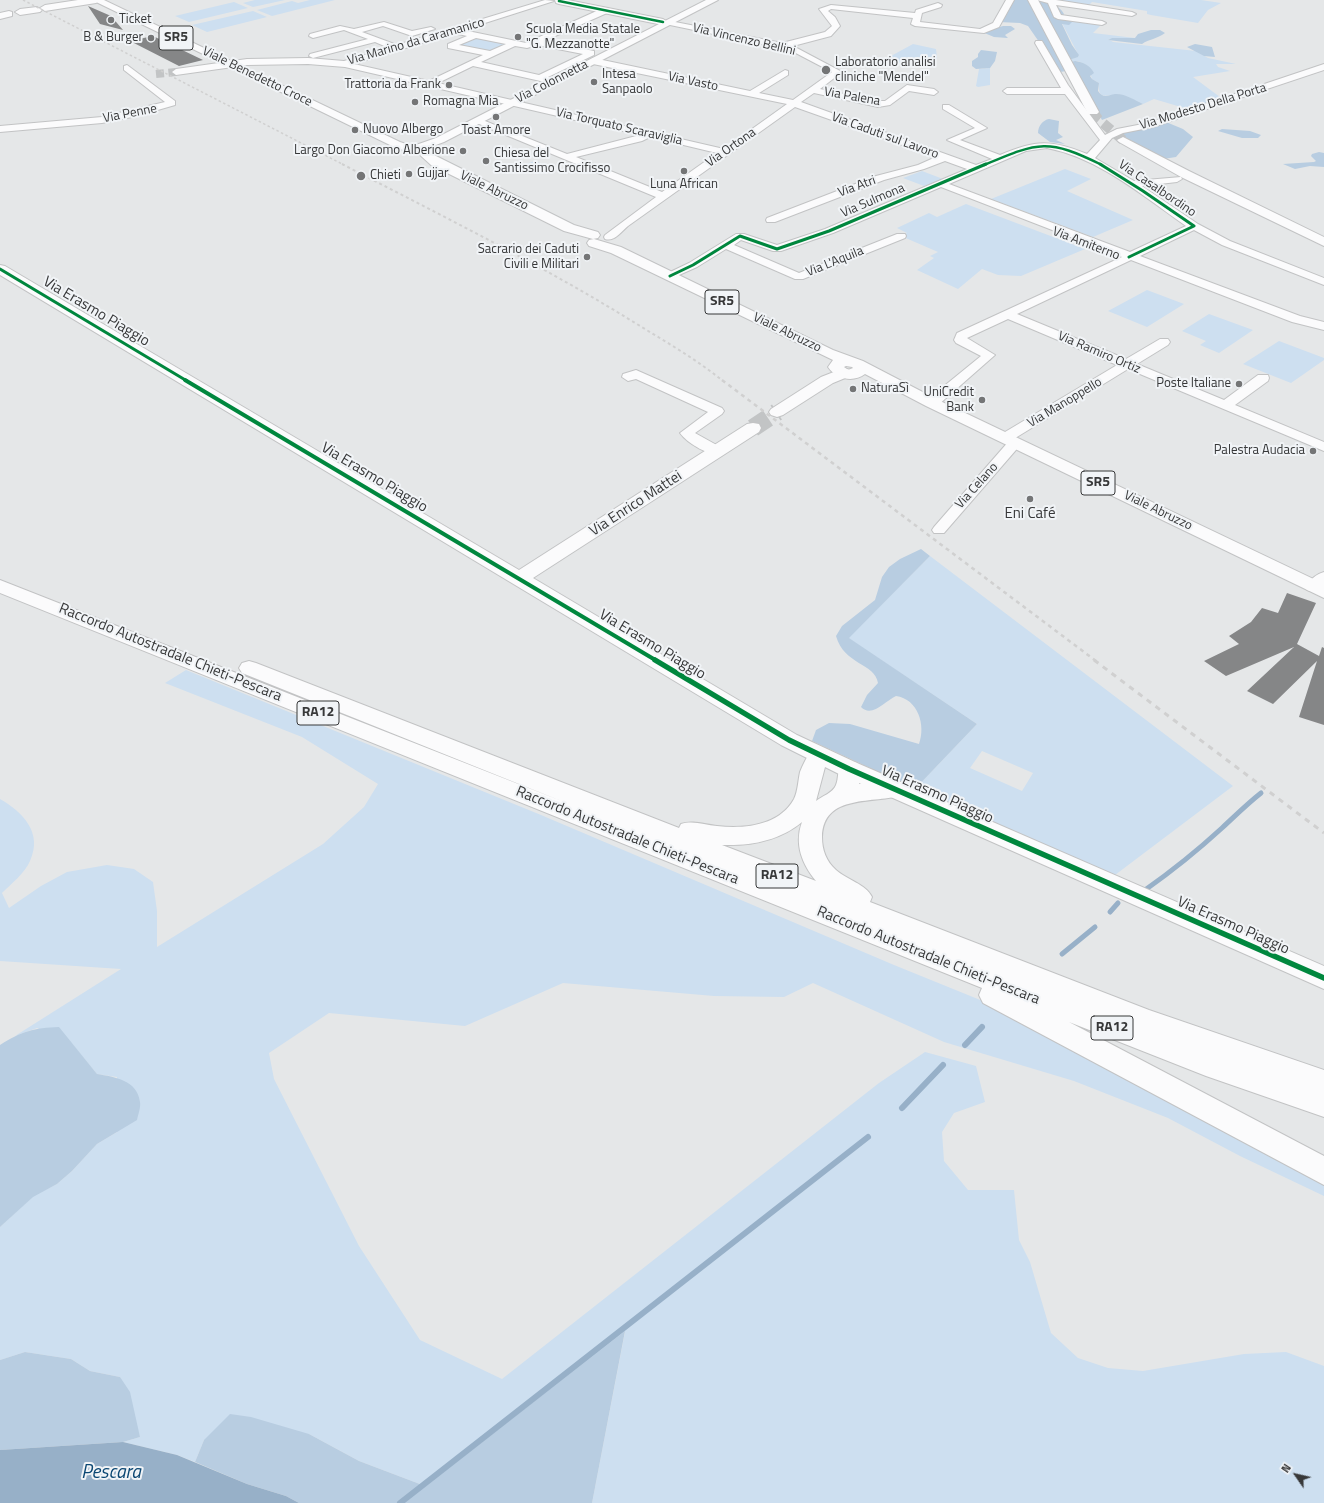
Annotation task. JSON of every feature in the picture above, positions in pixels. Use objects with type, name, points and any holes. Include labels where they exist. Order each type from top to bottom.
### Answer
[{"type":"main road","points":[[20,12],[99,0]]},
{"type":"main road","name":"Viale Benedetto Croce","points":[[99,0],[415,153]]},
{"type":"main road","name":"Via Colonnetta","points":[[415,153],[713,0]]},
{"type":"main road","points":[[1034,0],[1094,112]]},
{"type":"main road","points":[[554,1],[667,23]]},
{"type":"main road","points":[[1124,140],[1178,175],[1201,182],[1324,242]]},
{"type":"main road","name":"Viale Abruzzo","points":[[415,153],[575,231],[601,240],[843,367],[883,378],[1010,441],[1320,585]]},
{"type":"main road","name":"Via Erasmo Piaggio","points":[[0,269],[779,735],[819,756],[1324,978]]},
{"type":"main road","points":[[777,412],[843,367]]},
{"type":"main road","name":"Via Enrico Mattei","points":[[519,579],[753,428]]},
{"type":"main road","name":"Raccordo Autostradale Chieti-Pescara","points":[[0,570],[1145,1020],[1324,1082]]},
{"type":"main road","name":"Raccordo Autostradale Chieti-Pescara","points":[[0,586],[902,946],[1206,1064],[1324,1104]]},
{"type":"main road","points":[[596,805],[618,802],[685,828],[709,835],[731,837],[756,834],[786,822],[800,809],[806,795],[812,770],[819,756]]},
{"type":"main road","points":[[839,798],[848,786],[849,769]]},
{"type":"main road","points":[[895,789],[839,798],[826,805],[818,813],[811,827],[810,846],[814,858],[824,874],[844,890],[937,927],[957,947]]},
{"type":"main road","points":[[902,946],[921,965],[985,992],[1026,1012],[1324,1171]]},
{"type":"street","points":[[938,5],[919,12],[915,24],[922,26],[981,31],[996,26],[1010,0]]},
{"type":"street","points":[[1041,0],[1132,14]]},
{"type":"street","name":"Via Marino da Caramanico","points":[[256,76],[295,67],[345,64],[554,1]]},
{"type":"street","points":[[1051,1],[1058,18],[1102,23]]},
{"type":"street","points":[[782,46],[828,34],[836,26],[823,9],[831,7],[917,16]]},
{"type":"street","points":[[456,31],[527,46],[604,11]]},
{"type":"street","points":[[354,32],[397,20]]},
{"type":"street","name":"Via Vincenzo Bellini","points":[[667,23],[793,48],[838,72]]},
{"type":"street","points":[[417,24],[445,34]]},
{"type":"street","points":[[380,25],[412,34]]},
{"type":"street","points":[[380,25],[403,37]]},
{"type":"street","points":[[324,41],[313,35],[345,28],[397,48]]},
{"type":"street","points":[[304,58],[343,48],[403,37],[431,29]]},
{"type":"street","points":[[476,35],[451,46],[490,54]]},
{"type":"street","points":[[536,42],[591,54],[540,78]]},
{"type":"street","points":[[308,49],[329,43],[364,58]]},
{"type":"street","points":[[1039,43],[1068,91],[1105,141]]},
{"type":"street","points":[[431,83],[514,44]]},
{"type":"street","points":[[176,72],[230,64],[295,61],[345,64]]},
{"type":"street","name":"Via Vasto","points":[[593,62],[794,103]]},
{"type":"street","points":[[472,63],[554,81]]},
{"type":"street","name":"Via Torquato Scaraviglia","points":[[345,64],[725,152]]},
{"type":"street","name":"Via Penne","points":[[0,128],[102,120],[137,113],[172,103],[127,68],[132,67],[149,74]]},
{"type":"street","name":"Via Modesto Della Porta","points":[[1089,158],[1109,136],[1120,131],[1150,125],[1324,67]]},
{"type":"street","name":"Via Ortona","points":[[601,240],[838,72]]},
{"type":"street","points":[[751,94],[785,73]]},
{"type":"street","name":"Via Palena","points":[[812,90],[878,104],[886,103],[906,88],[934,92]]},
{"type":"street","points":[[1007,91],[1068,91]]},
{"type":"street","name":"Via Caduti sul Lavoro","points":[[794,103],[977,169]]},
{"type":"street","points":[[946,107],[982,128],[952,140],[1001,159]]},
{"type":"street","points":[[477,121],[663,196]]},
{"type":"street","points":[[565,157],[639,139],[649,134]]},
{"type":"street","name":"Via Sulmona","points":[[670,276],[693,265],[740,236],[776,249],[829,231],[1023,149],[1048,145],[1089,158]]},
{"type":"street","name":"Via Atri","points":[[770,220],[880,178],[921,167],[945,157]]},
{"type":"street","name":"Via Casalbordino","points":[[1089,158],[1132,184],[1194,226],[1226,244],[1324,282]]},
{"type":"street","points":[[1132,184],[1178,175]]},
{"type":"street","name":"Via Amiterno","points":[[939,185],[1306,325],[1309,330],[1323,328]]},
{"type":"street","name":"Via Casalbordino","points":[[1127,258],[1194,226]]},
{"type":"street","name":"Via L'Aquila","points":[[726,245],[799,277],[901,236]]},
{"type":"street","points":[[932,403],[989,356],[960,340],[961,336],[1127,258]]},
{"type":"street","name":"Via Ramiro Ortiz","points":[[1007,314],[1324,447]]},
{"type":"street","name":"Via Manoppello","points":[[1010,441],[1164,342]]},
{"type":"street","points":[[628,377],[636,374],[717,411],[687,433],[717,451]]},
{"type":"street","points":[[1225,406],[1263,378]]},
{"type":"street","name":"Via Celano","points":[[939,530],[1010,441]]},
{"type":"shaded area","points":[[255,0],[285,0],[253,7],[243,3]]},
{"type":"shaded area","points":[[310,0],[335,0],[272,16],[257,10],[292,1],[298,3]]},
{"type":"shaded area","points":[[1012,0],[1030,0],[1066,71],[1060,72],[1028,26],[1020,23],[999,22]]},
{"type":"shaded area","points":[[1038,0],[1050,2],[1062,11],[1064,14],[1061,17],[1072,22],[1069,25],[1062,24],[1072,45],[1079,55],[1078,57],[1069,60]]},
{"type":"shaded area","points":[[1051,0],[1201,0],[1221,3],[1208,10],[1198,23],[1151,15],[1147,14],[1147,11],[1092,2],[1088,6]]},
{"type":"shaded area","points":[[234,2],[248,8],[189,22],[175,16]]},
{"type":"shaded area","points":[[253,11],[267,17],[207,32],[192,25]]},
{"type":"shaded area","points":[[1069,20],[1097,23],[1101,25],[1093,33],[1135,38],[1108,39],[1113,42],[1196,51],[1208,58],[1236,64],[1216,64],[1218,67],[1230,71],[1193,77],[1224,100],[1191,110],[1154,99],[1143,104],[1118,94],[1106,96],[1102,95],[1099,89],[1099,83],[1092,79],[1088,66],[1078,61],[1071,62],[1069,60],[1079,56],[1062,23],[1066,24]]},
{"type":"shaded area","points":[[1003,26],[1011,26],[1015,29],[1005,35],[1008,38],[994,37],[982,32]]},
{"type":"shaded area","points":[[1151,30],[1160,30],[1165,33],[1142,44],[1108,40],[1112,38],[1135,38],[1138,34]]},
{"type":"shaded area","points":[[477,37],[507,44],[488,53],[457,45]]},
{"type":"shaded area","points":[[913,44],[936,49],[937,58],[930,66],[903,66],[891,56]]},
{"type":"shaded area","points":[[1195,44],[1212,47],[1215,57],[1204,56],[1187,47]]},
{"type":"shaded area","points":[[981,50],[997,52],[995,61],[990,68],[976,69],[972,66],[972,61],[978,57]]},
{"type":"shaded area","points":[[1075,61],[1086,64],[1092,70],[1094,73],[1090,76],[1099,83],[1098,91],[1102,95],[1106,96],[1118,94],[1129,97],[1143,104],[1102,120],[1071,62]]},
{"type":"shaded area","points":[[990,68],[990,85],[976,86],[979,69]]},
{"type":"shaded area","points":[[1049,119],[1059,121],[1058,133],[1063,137],[1056,140],[1065,144],[1050,142],[1038,133],[1041,124]]},
{"type":"shaded area","points":[[1166,122],[1183,129],[1193,137],[1176,157],[1163,159],[1118,133]]},
{"type":"shaded area","points":[[1222,129],[1250,131],[1261,135],[1258,138],[1242,138],[1218,131]]},
{"type":"shaded area","points":[[1319,152],[1324,153],[1324,167],[1310,166],[1295,169],[1283,164],[1314,162],[1316,161],[1311,156],[1312,154]]},
{"type":"shaded area","points":[[535,161],[552,168],[539,173],[523,165]]},
{"type":"shaded area","points":[[1065,169],[1091,179],[1067,191],[1133,220],[1093,237],[991,199]]},
{"type":"shaded area","points":[[922,171],[943,179],[924,186],[903,178]]},
{"type":"shaded area","points":[[966,204],[1085,249],[1021,276],[998,275],[982,269],[958,289],[917,270],[934,258],[930,256],[938,252],[901,236],[907,233],[897,228],[929,213],[937,217]]},
{"type":"shaded area","points":[[1147,290],[1184,304],[1147,327],[1108,311]]},
{"type":"shaded area","points":[[1209,314],[1253,330],[1219,353],[1200,345],[1206,341],[1182,331]]},
{"type":"shaded area","points":[[1279,341],[1324,358],[1324,360],[1291,383],[1243,364]]},
{"type":"shaded area","points":[[921,549],[930,556],[849,638],[977,724],[915,789],[812,741],[816,730],[829,723],[850,724],[919,744],[921,737],[921,721],[915,707],[904,698],[896,696],[878,708],[870,711],[861,707],[867,695],[878,683],[876,676],[846,653],[840,646],[836,636],[842,626],[875,600],[882,577],[889,567],[900,559]]},
{"type":"shaded area","points":[[930,556],[1233,786],[1115,875],[915,789],[977,724],[848,638]],"holes":[[[982,751],[1033,773],[1022,791],[970,768]]]},
{"type":"shaded area","points":[[186,670],[541,815],[894,965],[1000,1008],[1324,1180],[1324,1196],[1240,1156],[1168,1118],[1074,1081],[944,1042],[813,983],[784,997],[714,996],[563,983],[465,1026],[329,1013],[269,1053],[274,1079],[359,1246],[420,1340],[502,1379],[879,1083],[925,1052],[976,1066],[985,1102],[954,1113],[942,1132],[944,1161],[968,1190],[1014,1190],[1019,1240],[1030,1262],[1051,1333],[1078,1358],[1108,1368],[1143,1371],[1244,1354],[1286,1352],[1324,1366],[1324,1503],[592,1503],[625,1332],[425,1486],[359,1461],[309,1434],[204,1440],[195,1462],[177,1455],[123,1442],[140,1437],[120,1377],[90,1371],[71,1359],[25,1352],[0,1360],[0,1227],[33,1196],[57,1184],[72,1171],[97,1144],[117,1132],[117,1077],[97,1074],[72,1044],[37,1028],[15,1036],[121,969],[0,961],[0,799],[23,817],[28,824],[34,841],[30,861],[25,870],[2,893],[9,908],[41,886],[67,872],[107,865],[134,869],[153,882],[157,911],[157,947],[323,844],[364,807],[378,784],[302,737],[165,683]]},
{"type":"shaded area","points":[[59,1027],[97,1074],[118,1078],[130,1084],[135,1089],[140,1104],[137,1120],[97,1144],[72,1171],[57,1184],[33,1197],[0,1227],[0,1045],[15,1036],[28,1031]]},
{"type":"shaded area","points":[[625,1331],[592,1503],[299,1503],[286,1496],[247,1484],[195,1462],[204,1440],[230,1414],[251,1417],[309,1434],[359,1461],[425,1486]]},
{"type":"shaded area","points":[[25,1352],[71,1359],[90,1371],[120,1377],[130,1392],[140,1437],[123,1442],[0,1450],[0,1360]]},
{"type":"water","name":"Pescara","points":[[123,1442],[177,1455],[247,1484],[286,1496],[299,1503],[0,1503],[0,1450]]},
{"type":"building","points":[[88,6],[111,16],[123,30],[100,24]]},
{"type":"building","points":[[153,36],[203,60],[179,66],[130,41]]},
{"type":"building","points":[[1287,593],[1316,603],[1297,644],[1319,656],[1322,647],[1324,648],[1324,725],[1299,717],[1317,661],[1273,704],[1247,691],[1294,647],[1226,676],[1204,661],[1239,644],[1229,636],[1251,622],[1262,608],[1278,613]]},
{"type":"waterway","points":[[1145,890],[1194,852],[1261,793]]},
{"type":"waterway","points":[[1110,912],[1118,903]]},
{"type":"waterway","points":[[1062,954],[1095,927]]},
{"type":"waterway","points":[[965,1045],[982,1027]]},
{"type":"waterway","points":[[902,1108],[943,1065]]},
{"type":"waterway","points":[[400,1503],[868,1137]]},
{"type":"tunnel","points":[[156,74],[176,72]]},
{"type":"tunnel","points":[[1093,112],[1098,119],[1123,140]]},
{"type":"tunnel","points":[[753,428],[777,412]]},
{"type":"railway","points":[[23,0],[344,165]]},
{"type":"railway","points":[[342,164],[492,242],[604,304],[672,345],[723,381]]},
{"type":"railway","points":[[722,380],[1096,661]]},
{"type":"railway","points":[[1094,660],[1324,833]]},
{"type":"cycle path","points":[[559,1],[663,22]]},
{"type":"cycle path","points":[[670,276],[693,265],[740,236],[777,249],[829,231],[1023,149],[1044,145],[1064,148],[1102,166],[1143,191],[1194,226],[1129,257]]},
{"type":"cycle path","points":[[0,269],[789,740],[849,769],[1324,978]]},
{"type":"place","name":"Ticket","points":[[111,20]]},
{"type":"place","name":"Scuola Media Statale \"G. Mezzanotte\"","points":[[518,37]]},
{"type":"place","name":"B & Burger","points":[[151,38]]},
{"type":"place","name":"Laboratorio analisi cliniche \"Mendel\"","points":[[826,70]]},
{"type":"place","name":"Intesa Sanpaolo","points":[[594,82]]},
{"type":"place","name":"Trattoria da Frank","points":[[449,85]]},
{"type":"place","name":"Romagna Mia","points":[[415,102]]},
{"type":"place","name":"Toast Amore","points":[[496,117]]},
{"type":"place","name":"Nuovo Albergo","points":[[355,130]]},
{"type":"place","name":"Largo Don Giacomo Alberione","points":[[463,151]]},
{"type":"place","name":"Chiesa del Santissimo Crocifisso","points":[[486,161]]},
{"type":"place","name":"Luna African","points":[[684,171]]},
{"type":"place","name":"Gujjar","points":[[409,174]]},
{"type":"place","name":"Chieti","points":[[361,176]]},
{"type":"place","name":"Sacrario dei Caduti Civili e Militari","points":[[587,257]]},
{"type":"place","name":"Poste Italiane","points":[[1239,384]]},
{"type":"place","name":"NaturaSì","points":[[853,389]]},
{"type":"place","name":"UniCredit Bank","points":[[982,400]]},
{"type":"place","name":"Palestra Audacia","points":[[1313,451]]},
{"type":"place","name":"Eni Café","points":[[1030,499]]}]
